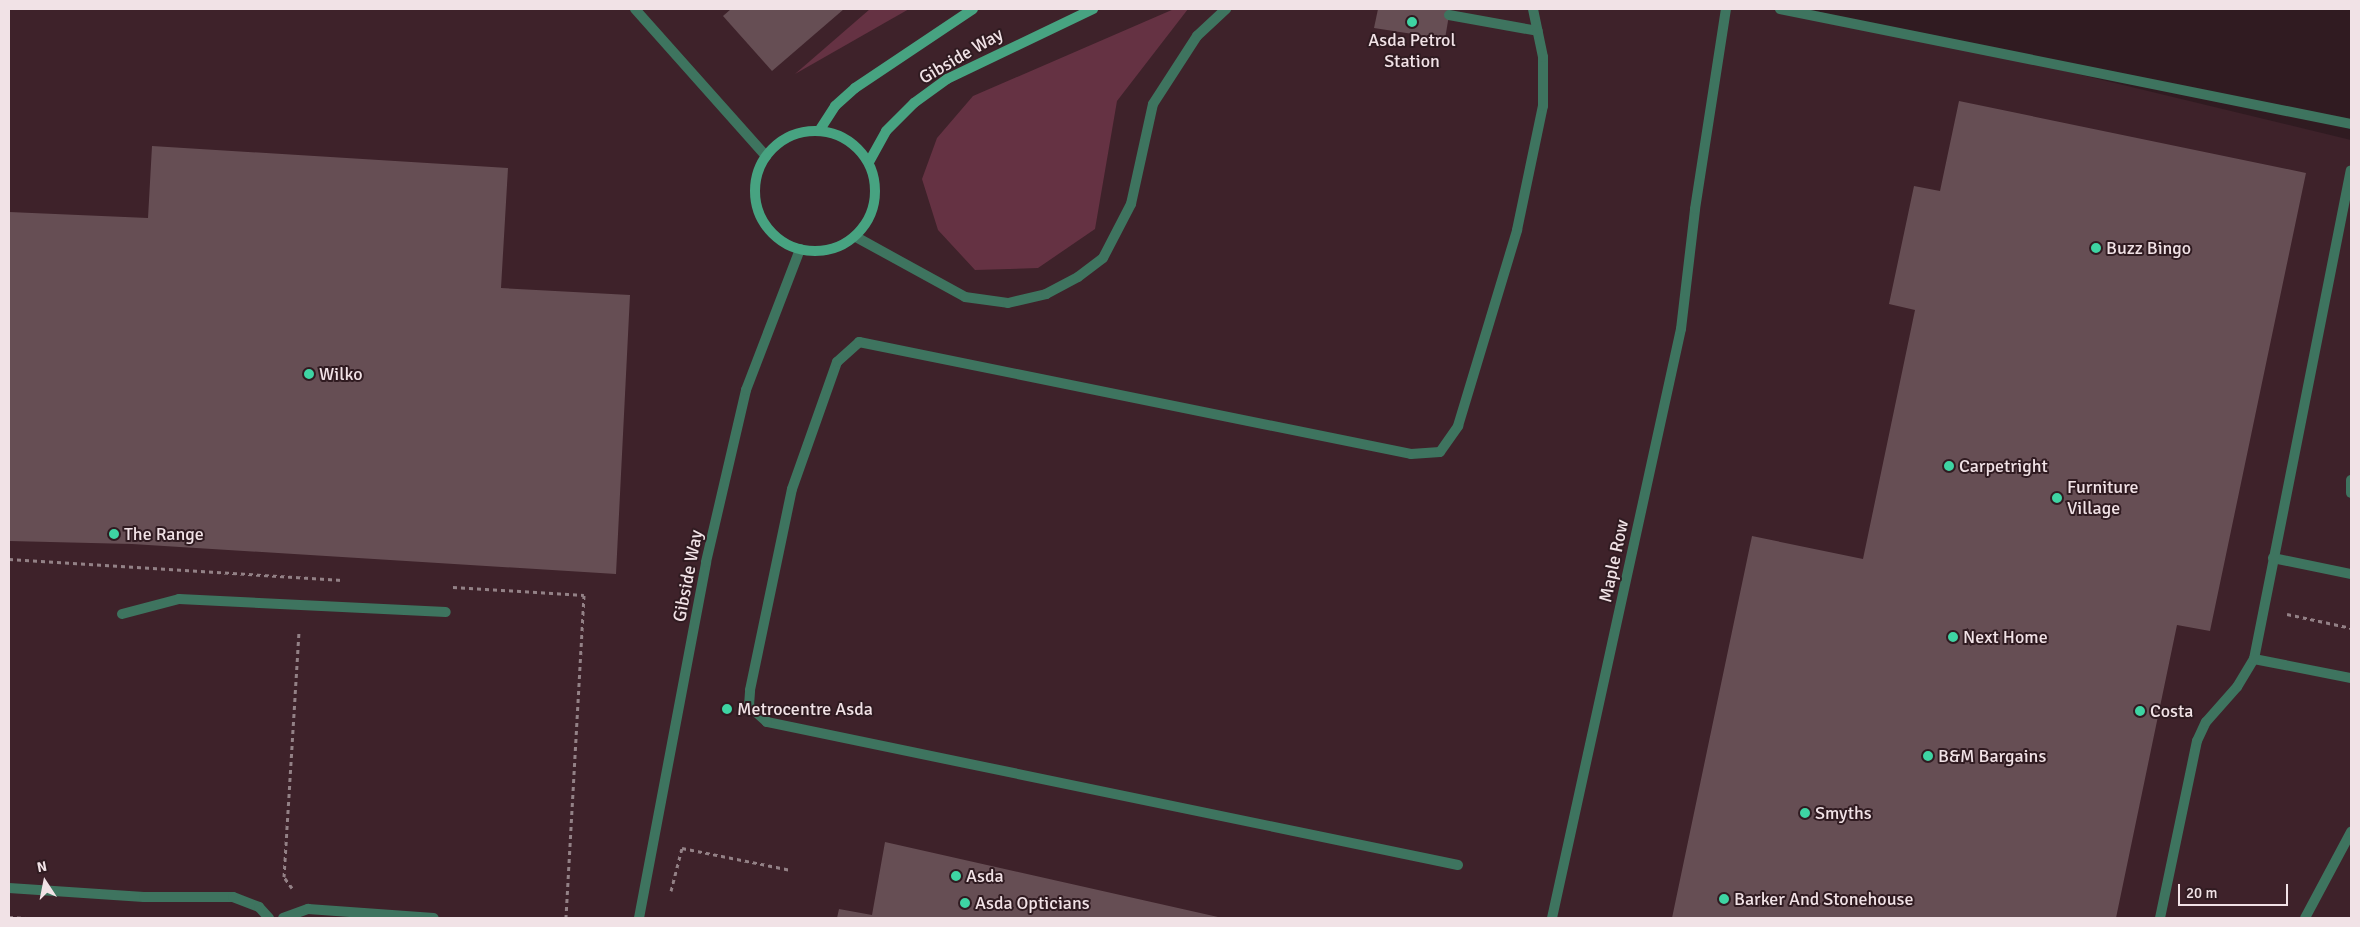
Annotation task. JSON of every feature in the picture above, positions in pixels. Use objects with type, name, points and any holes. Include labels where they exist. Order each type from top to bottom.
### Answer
[{"type":"street","points":[[635,9],[766,156]]},
{"type":"street","name":"Gibside Way","points":[[819,131],[835,106],[855,88],[973,9]]},
{"type":"street","name":"Gibside Way","points":[[869,162],[886,131],[914,103],[947,79],[1093,9]]},
{"type":"street","points":[[856,237],[965,297],[1008,303],[1046,294],[1078,277],[1103,258],[1131,204],[1153,104],[1197,36],[1226,9]]},
{"type":"street","points":[[1458,865],[767,722],[749,706],[750,690],[792,490],[837,362],[859,342],[1411,454],[1440,452],[1458,426],[1517,230],[1543,106],[1538,31],[1533,9]]},
{"type":"street","name":"Maple Row","points":[[1552,918],[1681,329],[1694,210],[1726,9]]},
{"type":"street","points":[[1780,9],[2351,124]]},
{"type":"street","points":[[1449,15],[1538,31]]},
{"type":"street","points":[[819,131],[848,140],[869,162],[875,177],[873,209],[856,237],[829,250],[800,249],[768,229],[758,212],[755,192],[766,156],[789,137],[819,131]]},
{"type":"street","points":[[2160,918],[2197,741],[2206,722],[2237,687],[2254,659],[2351,171]]},
{"type":"street","name":"Gibside Way","points":[[639,918],[706,562],[746,390],[800,249]]},
{"type":"street","points":[[2351,480],[2351,493]]},
{"type":"street","points":[[2273,558],[2351,574]]},
{"type":"street","points":[[122,614],[179,599],[446,612]]},
{"type":"street","points":[[2254,659],[2351,678]]},
{"type":"street","points":[[2305,918],[2351,832]]},
{"type":"street","points":[[9,888],[46,892],[233,897],[260,907],[269,918]]},
{"type":"street","points":[[283,918],[308,908],[434,918]]},
{"type":"path","points":[[9,559],[350,580]]},
{"type":"path","points":[[301,577],[284,878],[308,908]]},
{"type":"path","points":[[448,586],[584,595],[566,918]]},
{"type":"path","points":[[2264,610],[2351,628]]},
{"type":"path","points":[[642,904],[667,909],[682,848],[791,870]]},
{"type":"path","points":[[9,917],[26,918]]},
{"type":"shaded area","points":[[9,9],[1808,9],[2351,140],[2351,918],[9,918]]},
{"type":"shaded area","points":[[870,9],[909,9],[795,74]]},
{"type":"shaded area","points":[[1174,9],[1188,9],[1117,101],[1095,229],[1038,268],[975,270],[938,230],[922,179],[937,138],[973,96]]},
{"type":"building","points":[[731,9],[844,9],[772,71],[723,16]]},
{"type":"building","name":"Asda Petrol Station","points":[[1378,9],[1450,9],[1445,39],[1374,28]]},
{"type":"building","points":[[1959,101],[2306,173],[2210,631],[2177,625],[2116,918],[1672,918],[1752,536],[1863,559],[1915,310],[1889,304],[1914,186],[1940,191]]},
{"type":"building","points":[[152,146],[508,168],[501,288],[630,295],[616,574],[132,544],[9,541],[9,212],[148,218]]},
{"type":"building","name":"Asda","points":[[885,842],[1218,918],[837,918],[839,909],[872,915]]},
{"type":"place","name":"Asda Petrol Station","points":[[1412,22]]},
{"type":"place","name":"Buzz Bingo","points":[[2096,248]]},
{"type":"place","name":"Wilko","points":[[309,374]]},
{"type":"place","name":"Carpetright","points":[[1949,466]]},
{"type":"place","name":"Furniture Village","points":[[2057,498]]},
{"type":"place","name":"The Range","points":[[114,534]]},
{"type":"place","name":"Next Home","points":[[1953,637]]},
{"type":"place","name":"Metrocentre Asda","points":[[727,709]]},
{"type":"place","name":"Costa","points":[[2140,711]]},
{"type":"place","name":"B&M Bargains","points":[[1928,756]]},
{"type":"place","name":"Smyths","points":[[1805,813]]},
{"type":"place","name":"Asda","points":[[956,876]]},
{"type":"place","name":"Barker And Stonehouse","points":[[1724,899]]},
{"type":"place","name":"Asda Opticians","points":[[965,903]]}]
